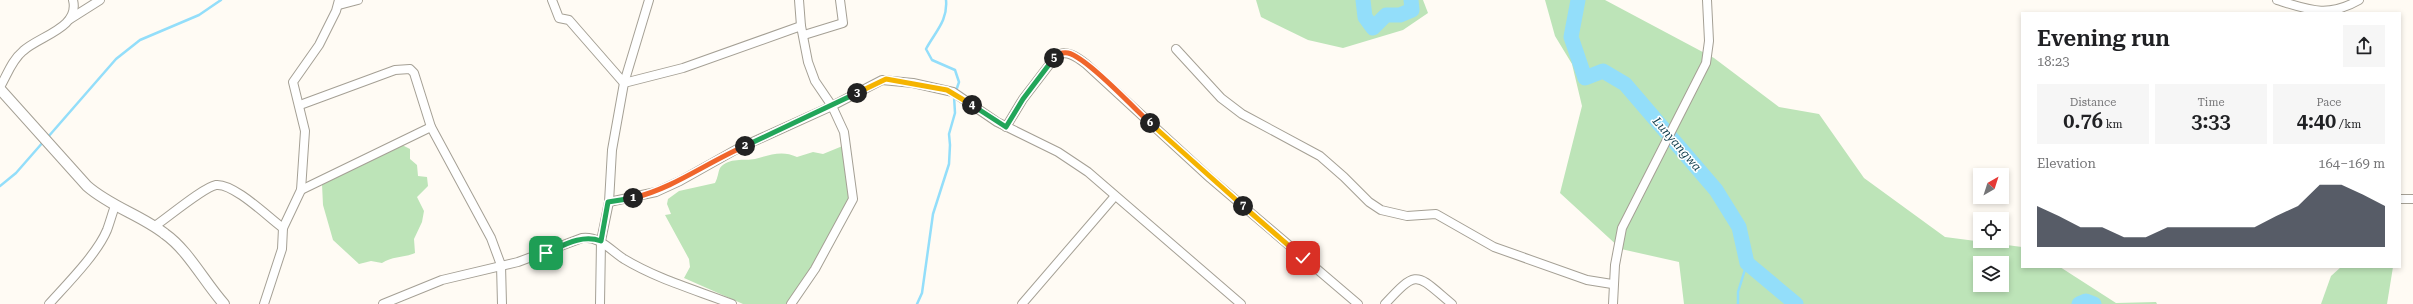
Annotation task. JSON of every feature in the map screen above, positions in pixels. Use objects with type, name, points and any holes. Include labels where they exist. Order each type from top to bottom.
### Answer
[{"type":"street","points":[[70,19],[74,8],[73,0]]},
{"type":"street","points":[[100,0],[23,50],[16,58],[0,88],[87,186],[115,206],[155,226],[174,240],[224,304]]},
{"type":"street","points":[[264,304],[282,249],[283,228],[301,190],[305,139],[300,105],[293,82],[319,45],[339,3],[358,0]]},
{"type":"street","points":[[552,0],[559,18],[569,20],[624,83]]},
{"type":"street","points":[[600,304],[601,241],[608,202],[612,150],[624,83],[649,0]]},
{"type":"street","points":[[791,304],[815,269],[852,200],[844,132],[832,106],[815,81],[808,62],[804,35],[801,26],[800,0]]},
{"type":"street","points":[[804,35],[843,23],[840,0]]},
{"type":"street","points":[[1613,304],[1612,284],[1622,228],[1706,63],[1708,48],[1707,0]]},
{"type":"street","points":[[2277,0],[2303,8],[2338,11],[2359,0]]},
{"type":"street","points":[[624,83],[683,68],[801,26]]},
{"type":"street","points":[[1176,50],[1221,98],[1242,114],[1320,156],[1369,202],[1381,210],[1406,216],[1436,214],[1494,246],[1588,280],[1612,284]]},
{"type":"street","points":[[1006,127],[1023,99],[1056,56],[1060,53],[1069,53],[1086,64],[1210,178],[1358,304]]},
{"type":"street","points":[[300,105],[380,75],[406,68],[414,73],[431,127],[476,208],[502,265],[502,304]]},
{"type":"street","points":[[608,202],[656,192],[680,181],[736,149],[832,106],[886,79],[955,93],[1006,127],[1058,152],[1088,172],[1241,304]]},
{"type":"street","points":[[301,190],[431,127]]},
{"type":"street","points":[[155,226],[204,191],[217,185],[226,187],[242,195],[283,228]]},
{"type":"street","points":[[1022,304],[1115,196]]},
{"type":"street","points":[[2401,199],[2413,199]]},
{"type":"street","points":[[49,304],[79,271],[100,242],[107,230],[115,206]]},
{"type":"street","points":[[383,304],[442,280],[518,262],[582,238],[591,237],[601,241],[610,250],[639,267],[732,304]]},
{"type":"street","points":[[1386,304],[1406,282],[1413,278],[1418,278],[1452,304]]},
{"type":"green space","points":[[1256,0],[1423,0],[1428,13],[1403,30],[1343,48],[1308,40],[1261,17]]},
{"type":"green space","points":[[1545,0],[1605,0],[1714,58],[1779,107],[1819,114],[1864,178],[1945,237],[1973,241],[1973,248],[2009,248],[2009,245],[2021,247],[2021,268],[2062,268],[2116,303],[2156,302],[2157,304],[1684,304],[1679,262],[1621,249],[1560,193],[1582,106],[1572,64],[1555,36]]},
{"type":"green space","points":[[402,145],[410,149],[410,159],[417,165],[418,176],[427,177],[428,186],[417,197],[424,211],[422,222],[414,239],[415,253],[390,259],[382,263],[371,261],[359,264],[333,240],[323,205],[322,184]]},
{"type":"green space","points":[[845,145],[851,198],[829,242],[788,304],[743,304],[684,278],[690,267],[689,259],[665,215],[671,214],[667,204],[668,199],[679,191],[715,183],[720,168],[728,162],[755,159],[776,154],[786,154],[797,157],[813,152],[823,154]]},
{"type":"green space","points":[[2340,268],[2393,268],[2387,304],[2321,304],[2331,276]]},
{"type":"waterway","points":[[48,137],[116,59],[140,40],[199,15],[221,0]]},
{"type":"waterway","points":[[946,0],[943,20],[926,49],[932,60],[955,70],[959,82],[956,91]]},
{"type":"waterway","name":"Lunyangwa","points":[[1363,0],[1365,17],[1373,28],[1386,15],[1400,15],[1412,10],[1411,0]]},
{"type":"waterway","name":"Lunyangwa","points":[[1578,0],[1571,37],[1585,78],[1603,71],[1625,84],[1716,190],[1739,227],[1747,263],[1796,304]]},
{"type":"waterway","points":[[917,304],[922,293],[933,214],[949,164],[949,134],[955,113],[954,96]]},
{"type":"waterway","points":[[0,186],[16,173],[44,141]]},
{"type":"waterway","points":[[1738,304],[1738,292],[1747,263]]},
{"type":"waterway","name":"Lunyangwa","points":[[2079,304],[2086,301],[2094,304]]},
{"type":"route","points":[[546,253],[582,238],[591,237],[601,241],[608,202],[656,192],[680,181],[736,149],[832,106],[882,80],[886,79],[913,83],[953,92],[1006,127],[1023,99],[1056,56],[1060,53],[1069,53],[1086,64],[1210,178],[1303,258]]}]
